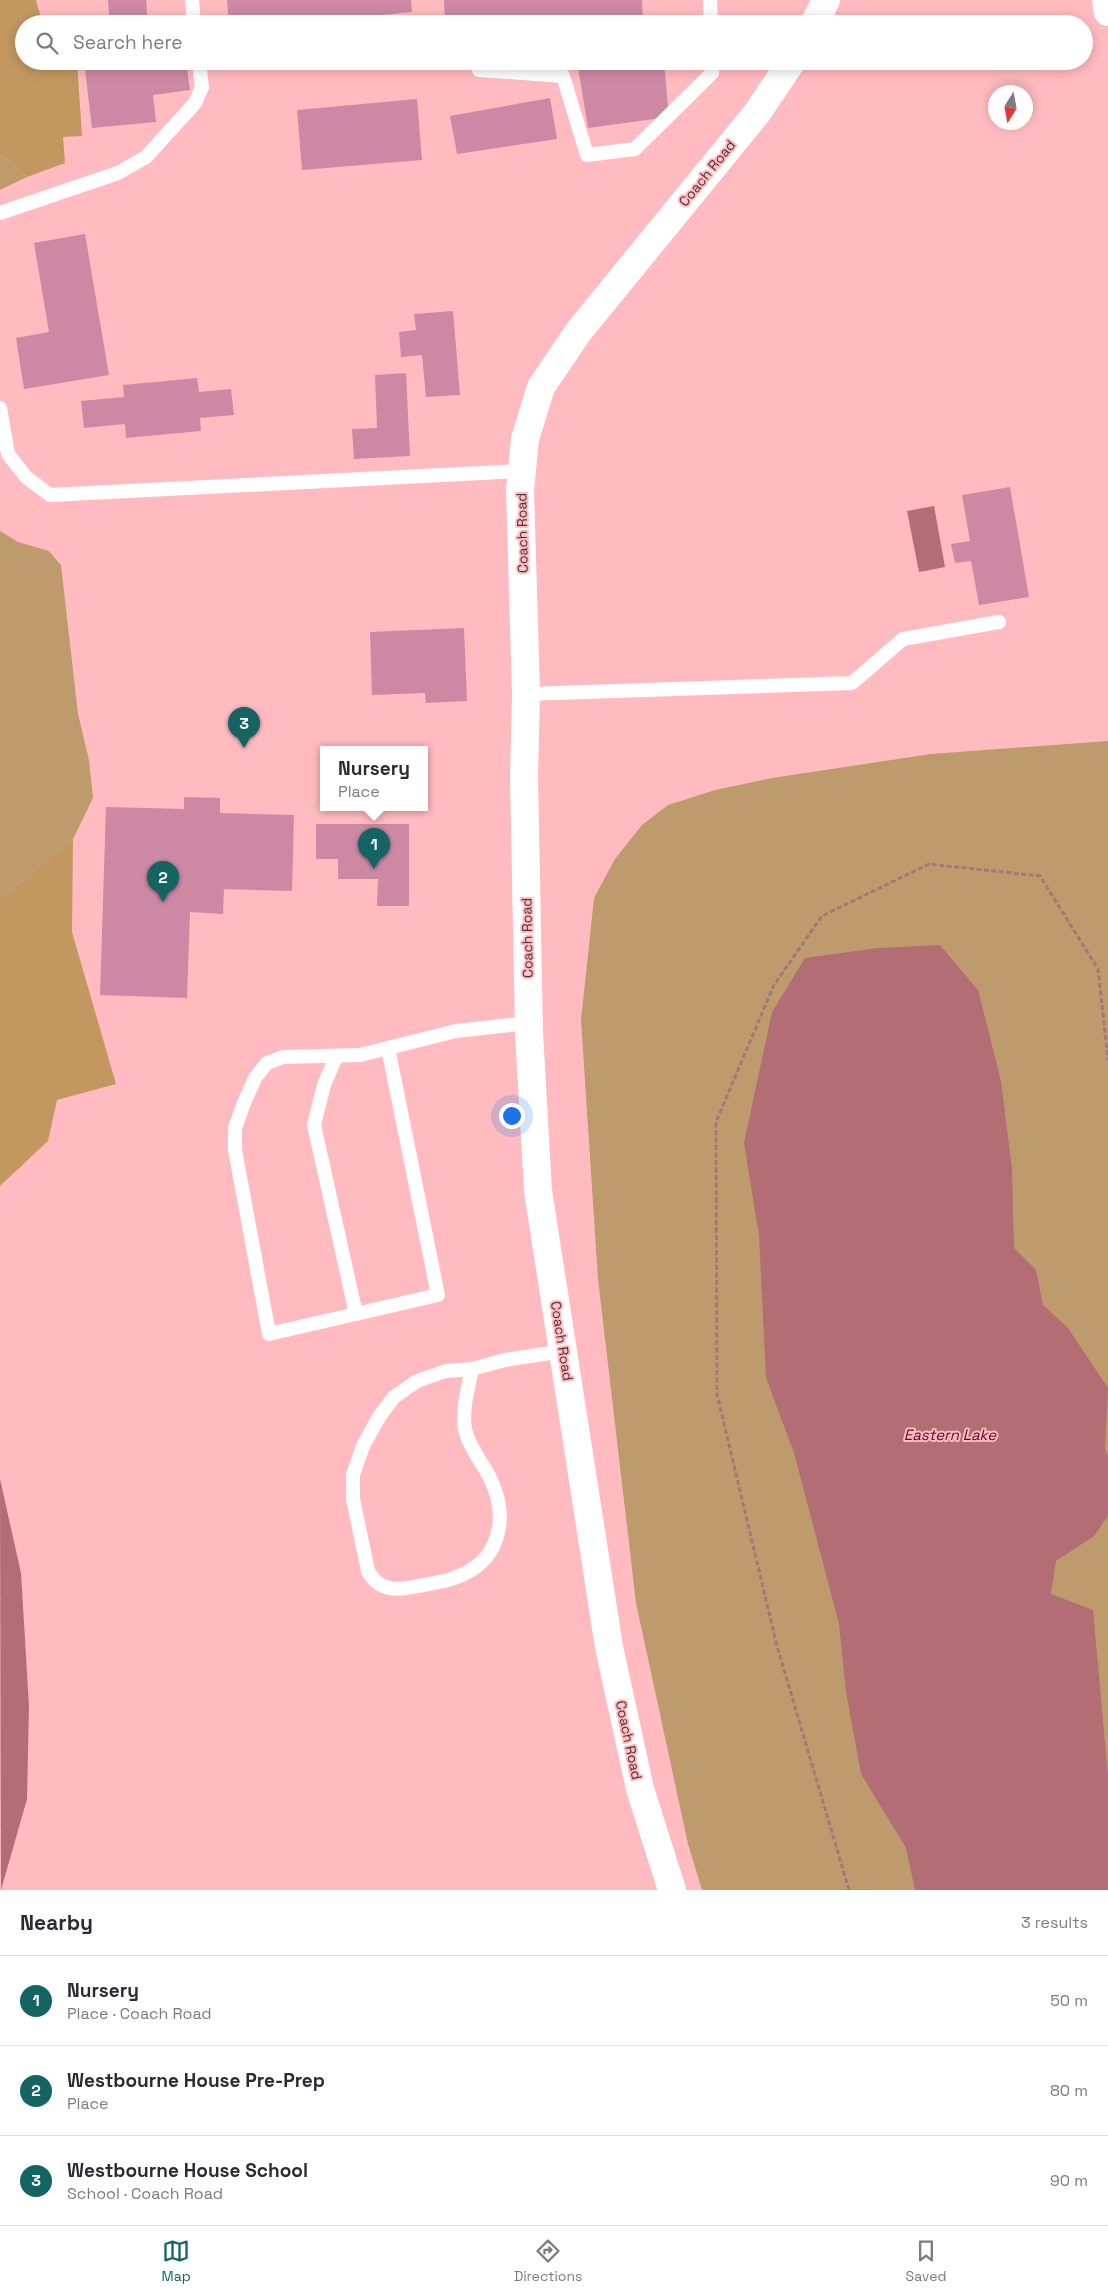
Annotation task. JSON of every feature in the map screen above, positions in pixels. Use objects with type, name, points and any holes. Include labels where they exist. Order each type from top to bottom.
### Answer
[{"type":"street","points":[[818,15],[826,0]]},
{"type":"street","points":[[1106,0],[1108,12]]},
{"type":"street","name":"Coach Road","points":[[672,1890],[640,1789],[609,1647],[538,1191],[528,1023],[524,776],[526,694],[520,490],[525,439],[541,387],[579,331],[756,113],[786,70]]},
{"type":"lane","points":[[192,0],[193,15]]},
{"type":"lane","points":[[710,0],[711,15]]},
{"type":"lane","points":[[0,213],[118,173],[146,158],[195,103],[202,87],[200,70]]},
{"type":"lane","points":[[479,70],[563,76],[587,154],[634,149],[712,73],[712,70]]},
{"type":"lane","points":[[0,408],[8,454],[26,477],[50,495],[522,471]]},
{"type":"lane","points":[[526,694],[852,683],[903,639],[999,622]]},
{"type":"lane","points":[[388,1048],[438,1295],[269,1334],[234,1150],[235,1128],[244,1103],[255,1078],[267,1063],[283,1057],[360,1055],[388,1048],[456,1031],[528,1023]]},
{"type":"lane","points":[[336,1057],[324,1085],[314,1125],[356,1314]]},
{"type":"lane","points":[[472,1369],[463,1410],[466,1431],[498,1496],[501,1514],[498,1535],[490,1552],[478,1566],[454,1578],[399,1590],[384,1587],[373,1580],[368,1571],[353,1499],[353,1475],[363,1446],[378,1417],[394,1397],[417,1382],[446,1371],[472,1369],[505,1360],[563,1351]]},
{"type":"path","points":[[849,1890],[777,1646],[717,1394],[716,1122],[774,985],[822,916],[929,864],[1040,876],[1098,969],[1108,1060]]},
{"type":"shaded area","points":[[0,0],[37,0],[40,15],[15,15],[15,70],[78,70],[82,136],[63,137],[65,163],[27,177],[0,154]]},
{"type":"shaded area","points":[[0,154],[27,177],[0,190]]},
{"type":"shaded area","points":[[0,531],[18,542],[49,551],[61,565],[78,714],[89,760],[93,798],[73,839],[0,899]]},
{"type":"shaded area","points":[[1108,741],[1108,1890],[702,1890],[688,1844],[636,1603],[598,1279],[581,1020],[594,898],[615,859],[642,825],[668,805],[715,790],[772,778],[931,754]]},
{"type":"shaded area","points":[[73,839],[72,932],[116,1084],[57,1100],[48,1141],[0,1186],[0,899]]},
{"type":"water","points":[[934,506],[945,567],[919,572],[907,511]]},
{"type":"water","name":"Eastern Lake","points":[[940,945],[978,990],[1001,1081],[1012,1169],[1014,1248],[1036,1270],[1043,1305],[1068,1328],[1108,1388],[1105,1449],[1108,1457],[1108,1516],[1094,1536],[1056,1561],[1051,1594],[1093,1610],[1108,1776],[1108,1890],[915,1890],[906,1848],[861,1774],[846,1692],[839,1624],[794,1453],[766,1378],[759,1236],[744,1143],[772,1012],[805,958],[878,948]]},
{"type":"water","points":[[0,1479],[21,1573],[29,1706],[27,1799],[1,1890]]},
{"type":"building","points":[[108,0],[146,0],[147,15],[109,15]]},
{"type":"building","points":[[227,0],[411,0],[412,12],[381,15],[228,15]]},
{"type":"building","points":[[444,0],[642,0],[643,15],[445,15]]},
{"type":"building","points":[[85,70],[187,70],[190,90],[153,95],[156,122],[92,128]]},
{"type":"building","points":[[578,70],[665,70],[669,117],[588,128]]},
{"type":"building","points":[[550,98],[557,139],[457,154],[450,116]]},
{"type":"building","points":[[417,99],[422,160],[302,170],[297,110]]},
{"type":"building","points":[[85,234],[109,375],[24,389],[16,338],[49,332],[34,243]]},
{"type":"building","points":[[453,311],[460,395],[426,397],[422,355],[401,357],[399,332],[416,330],[414,314]]},
{"type":"building","points":[[406,373],[410,456],[354,459],[352,429],[377,428],[375,375]]},
{"type":"building","points":[[197,378],[199,392],[231,389],[234,415],[200,418],[201,431],[126,438],[125,424],[84,428],[81,401],[124,397],[123,385]]},
{"type":"building","points":[[1010,487],[1029,597],[979,605],[971,561],[955,563],[951,544],[970,541],[962,495]]},
{"type":"building","points":[[464,628],[467,701],[426,703],[425,693],[372,695],[370,632]]},
{"type":"building","points":[[184,797],[220,798],[220,813],[294,815],[292,891],[224,889],[223,914],[190,912],[187,998],[100,995],[106,807],[184,809]]},
{"type":"building","points":[[316,824],[409,824],[409,906],[377,906],[378,879],[338,879],[338,859],[316,859]]},
{"type":"place","name":"Westbourne House School","points":[[244,748]]},
{"type":"place","name":"Nursery","points":[[374,869]]},
{"type":"place","name":"Westbourne House Pre-Prep","points":[[163,902]]}]
